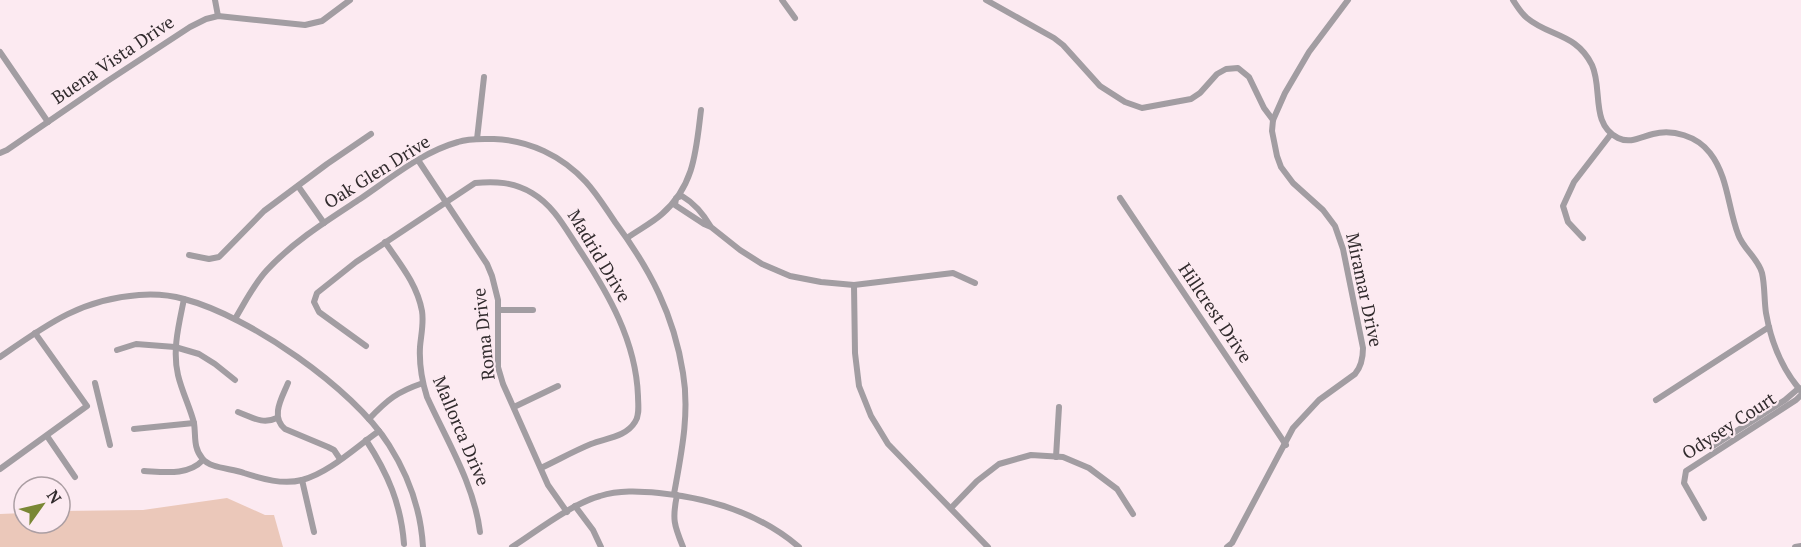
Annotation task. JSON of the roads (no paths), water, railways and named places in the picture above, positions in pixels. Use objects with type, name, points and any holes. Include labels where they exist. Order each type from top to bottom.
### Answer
[{"type":"street","points":[[215,0],[218,16]]},
{"type":"street","name":"Buena Vista Drive","points":[[0,153],[8,150],[190,27],[206,19],[218,16],[305,25],[322,21],[350,0]]},
{"type":"street","points":[[782,0],[795,18]]},
{"type":"street","points":[[986,0],[1064,45],[1100,86],[1125,102],[1142,108],[1191,99],[1200,93],[1217,74],[1226,69],[1238,68],[1249,77],[1264,108],[1273,120]]},
{"type":"street","name":"Miramar Drive","points":[[1227,547],[1232,543],[1293,428],[1318,400],[1355,374],[1361,362],[1363,348],[1343,249],[1335,226],[1323,210],[1293,183],[1281,167],[1276,156],[1272,131],[1273,120],[1285,93],[1309,52],[1348,0]]},
{"type":"street","points":[[1513,0],[1525,17],[1565,36],[1585,55],[1596,77],[1600,118],[1611,134],[1625,141],[1661,132],[1680,134],[1697,142],[1710,153],[1719,170],[1738,236],[1762,271],[1773,342],[1783,365],[1800,392],[1713,446]]},
{"type":"street","points":[[0,52],[48,122]]},
{"type":"street","points":[[477,139],[484,77]]},
{"type":"street","points":[[701,111],[694,162],[675,205],[711,227],[762,264],[790,276],[854,285],[953,273],[975,283]]},
{"type":"street","points":[[189,255],[209,259],[219,257],[264,211],[371,134]]},
{"type":"street","points":[[1583,238],[1568,222],[1563,206],[1574,183],[1611,134]]},
{"type":"street","name":"Oak Glen Drive","points":[[235,319],[250,292],[266,271],[294,244],[418,160],[459,141],[477,139],[508,140],[533,146],[561,160],[586,182],[627,238],[662,296],[673,326],[684,373],[686,403],[674,512],[675,526],[683,547]]},
{"type":"street","name":"Roma Drive","points":[[418,160],[487,264],[492,276],[499,310],[498,367],[503,384],[548,484],[567,512]]},
{"type":"street","name":"Madrid Drive","points":[[366,346],[319,312],[314,302],[317,293],[356,262],[475,183],[491,181],[513,184],[531,192],[556,214],[599,280],[617,314],[629,344],[637,378],[638,416],[631,428],[622,434],[591,444],[541,468]]},
{"type":"street","points":[[298,186],[324,224]]},
{"type":"street","points":[[679,197],[690,201],[711,227]]},
{"type":"street","points":[[627,238],[661,214],[679,197]]},
{"type":"street","name":"Hillcrest Drive","points":[[1120,198],[1286,445]]},
{"type":"street","name":"Mallorca Drive","points":[[386,242],[416,290],[422,312],[420,369],[423,383],[427,397],[472,495],[480,532]]},
{"type":"street","points":[[854,285],[855,353],[859,386],[871,416],[888,444],[988,547]]},
{"type":"street","points":[[0,357],[50,322],[83,306],[109,299],[140,295],[184,299],[225,314],[282,346],[309,365],[369,419],[389,445],[407,479],[419,514],[423,547]]},
{"type":"street","points":[[184,299],[175,347],[178,376],[194,423],[196,447],[203,460],[212,465],[258,478],[284,482],[302,480],[325,470],[379,432]]},
{"type":"street","points":[[499,310],[533,310]]},
{"type":"street","points":[[1656,400],[1769,327]]},
{"type":"street","points":[[35,333],[87,406]]},
{"type":"street","points":[[117,350],[136,344],[175,347],[199,354],[234,380]]},
{"type":"street","points":[[95,383],[110,445]]},
{"type":"street","points":[[288,383],[278,409],[277,418],[280,425],[334,450],[340,459]]},
{"type":"street","points":[[369,419],[394,395],[423,383]]},
{"type":"street","points":[[514,407],[558,386]]},
{"type":"street","name":"Odysey Court","points":[[1704,518],[1684,483],[1686,471],[1796,400],[1800,392]]},
{"type":"street","points":[[0,469],[87,406],[100,404]]},
{"type":"street","points":[[1056,457],[1059,407]]},
{"type":"street","points":[[238,412],[262,421],[269,422],[277,418]]},
{"type":"street","points":[[134,429],[194,423]]},
{"type":"street","points":[[47,436],[75,477]]},
{"type":"street","points":[[366,440],[383,466],[398,502],[404,544]]},
{"type":"street","points":[[951,508],[999,464],[1031,455],[1063,457],[1089,468],[1117,489],[1133,514]]},
{"type":"street","points":[[144,471],[179,472],[189,470],[203,460]]},
{"type":"street","points":[[302,480],[314,532]]},
{"type":"street","points":[[512,547],[575,506],[600,495],[633,490],[676,495],[734,508],[765,522],[799,547]]},
{"type":"street","points":[[575,506],[602,547]]},
{"type":"street","points":[[1795,547],[1801,546]]}]
